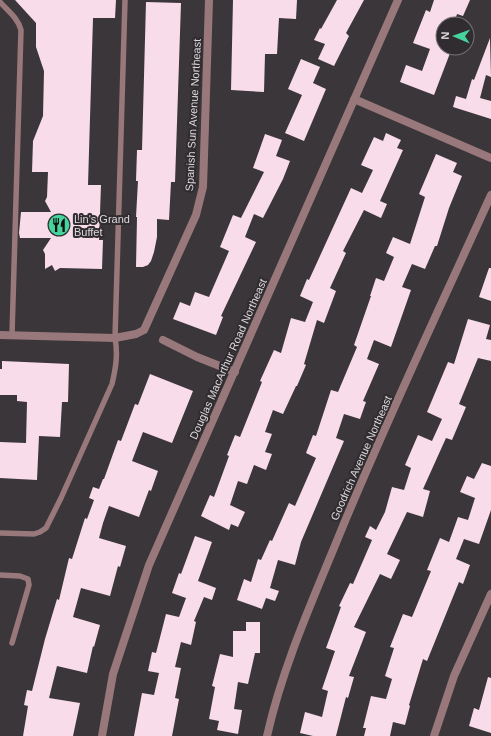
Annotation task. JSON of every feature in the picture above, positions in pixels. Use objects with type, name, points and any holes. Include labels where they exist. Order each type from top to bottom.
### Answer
[{"type":"street","name":"Spanish Sun Avenue Northeast","points":[[0,335],[115,338],[147,332],[196,215],[203,187],[209,0]]},
{"type":"street","name":"Douglas MacArthur Road Northeast","points":[[102,736],[113,674],[149,565],[398,0]]},
{"type":"street","points":[[354,99],[491,158]]},
{"type":"street","name":"Goodrich Avenue Northeast","points":[[267,736],[273,709],[294,645],[349,511],[491,195]]},
{"type":"street","points":[[163,340],[197,357],[235,372]]},
{"type":"street","points":[[434,736],[454,676],[491,594]]},
{"type":"lane","points":[[0,532],[34,534],[46,528],[112,384],[117,365],[115,338],[125,0]]},
{"type":"lane","points":[[0,2],[16,19],[21,30],[12,335]]},
{"type":"lane","points":[[0,575],[20,576],[28,579],[29,585],[12,643]]},
{"type":"building","points":[[15,0],[116,0],[115,18],[93,18],[88,185],[101,185],[99,240],[103,240],[102,269],[60,268],[55,271],[52,265],[45,269],[45,254],[43,250],[51,238],[20,238],[21,212],[51,212],[45,201],[47,197],[48,172],[32,172],[33,141],[43,116],[44,71],[36,47],[36,23]]},
{"type":"building","points":[[233,0],[297,0],[296,19],[279,18],[277,54],[265,54],[264,92],[231,90]]},
{"type":"building","points":[[337,0],[364,0],[346,33],[349,36],[334,66],[318,59],[325,44],[314,40]]},
{"type":"building","points":[[434,0],[470,0],[463,16],[457,14],[456,16],[435,16],[435,56],[449,56],[434,95],[400,82],[406,65],[422,71],[430,49],[413,43],[426,10],[430,12]]},
{"type":"building","points":[[146,2],[181,3],[175,182],[171,182],[169,220],[157,219],[157,237],[151,261],[148,265],[143,267],[136,267],[138,181],[136,181],[137,150],[142,150]]},
{"type":"building","points":[[490,38],[491,77],[486,75],[480,98],[491,101],[491,119],[453,107],[456,96],[466,99],[472,79],[474,80]]},
{"type":"building","points":[[301,59],[320,67],[313,83],[326,89],[304,141],[285,133],[302,95],[288,89]]},
{"type":"building","points":[[386,133],[401,140],[397,148],[403,150],[380,201],[387,204],[381,218],[364,210],[343,251],[346,253],[330,288],[336,291],[324,323],[317,320],[304,364],[306,365],[297,386],[283,414],[273,410],[265,432],[272,434],[265,452],[272,454],[266,470],[254,465],[247,484],[238,481],[230,505],[245,512],[238,527],[231,524],[229,530],[201,516],[210,495],[214,497],[235,435],[240,437],[262,382],[260,381],[274,350],[281,353],[291,318],[305,322],[313,302],[300,296],[307,279],[309,280],[351,188],[362,193],[373,170],[361,165],[374,137],[383,141]]},
{"type":"building","points":[[265,134],[282,140],[276,156],[290,161],[283,179],[263,218],[254,214],[245,237],[256,242],[221,316],[223,317],[216,335],[173,319],[180,302],[190,306],[195,292],[209,297],[229,251],[220,247],[233,215],[241,218],[264,172],[253,168]]},
{"type":"building","points":[[436,154],[457,163],[453,172],[462,176],[449,208],[437,246],[435,246],[425,269],[412,264],[402,287],[411,290],[391,347],[374,340],[367,359],[379,364],[363,401],[366,402],[360,419],[344,414],[336,438],[344,441],[301,542],[295,565],[278,560],[270,588],[279,591],[275,601],[266,598],[262,609],[237,600],[244,579],[251,582],[258,559],[261,560],[270,540],[272,541],[289,503],[295,506],[316,458],[306,453],[313,435],[316,436],[331,390],[338,392],[357,347],[354,345],[376,278],[384,281],[394,257],[386,253],[393,237],[410,244],[425,197],[419,194]]},
{"type":"building","points":[[489,268],[491,268],[491,301],[479,297]]},
{"type":"building","points":[[468,319],[490,325],[486,339],[491,340],[491,361],[478,358],[459,404],[466,407],[452,440],[446,438],[423,489],[430,491],[423,517],[407,512],[387,554],[400,560],[391,579],[380,574],[354,627],[366,632],[349,676],[354,677],[348,698],[346,697],[336,736],[313,736],[300,733],[305,712],[322,717],[328,691],[322,689],[335,651],[326,648],[341,607],[339,606],[350,583],[353,584],[372,540],[365,537],[370,526],[376,530],[385,512],[392,487],[404,490],[411,468],[405,465],[418,435],[432,441],[442,419],[427,412],[448,362],[454,364]]},
{"type":"building","points":[[2,361],[69,364],[68,402],[62,402],[60,437],[39,436],[37,480],[0,478],[0,442],[26,443],[27,402],[17,401],[17,395],[0,395],[0,369],[2,369]]},
{"type":"building","points":[[150,374],[193,391],[172,443],[143,432],[132,461],[158,471],[139,517],[109,506],[103,523],[99,538],[126,546],[120,567],[118,566],[110,596],[81,588],[73,617],[100,625],[94,647],[93,646],[87,673],[57,666],[49,698],[80,703],[73,736],[23,736],[28,706],[24,705],[27,690],[32,691],[45,639],[57,599],[59,600],[69,558],[72,559],[85,518],[87,519],[94,500],[89,498],[93,487],[99,489],[104,479],[118,440],[121,441],[135,404],[138,405]]},
{"type":"building","points":[[482,463],[491,466],[491,510],[479,544],[464,539],[456,559],[470,565],[463,584],[459,582],[427,661],[423,659],[409,705],[405,725],[393,722],[390,736],[364,736],[366,728],[363,728],[371,696],[386,699],[392,679],[385,676],[394,648],[390,647],[403,614],[412,617],[431,571],[427,570],[440,538],[449,542],[458,517],[468,520],[475,498],[460,492],[467,476],[474,479]]},
{"type":"building","points":[[195,536],[212,542],[198,581],[216,588],[212,600],[204,597],[194,621],[196,622],[191,645],[181,642],[175,667],[181,668],[175,698],[179,699],[172,736],[134,736],[142,693],[154,695],[159,673],[148,671],[152,652],[156,653],[166,614],[179,617],[186,598],[172,593],[179,573],[181,574]]},
{"type":"building","points":[[246,622],[260,622],[260,653],[255,653],[248,684],[238,682],[234,709],[242,710],[238,734],[217,730],[219,721],[209,719],[215,687],[212,686],[220,654],[233,657],[233,631],[246,631]]},
{"type":"building","points":[[488,677],[491,678],[491,733],[469,726],[474,708],[479,710]]},
{"type":"place","name":"Lin's Grand Buffet","points":[[59,225]]}]
